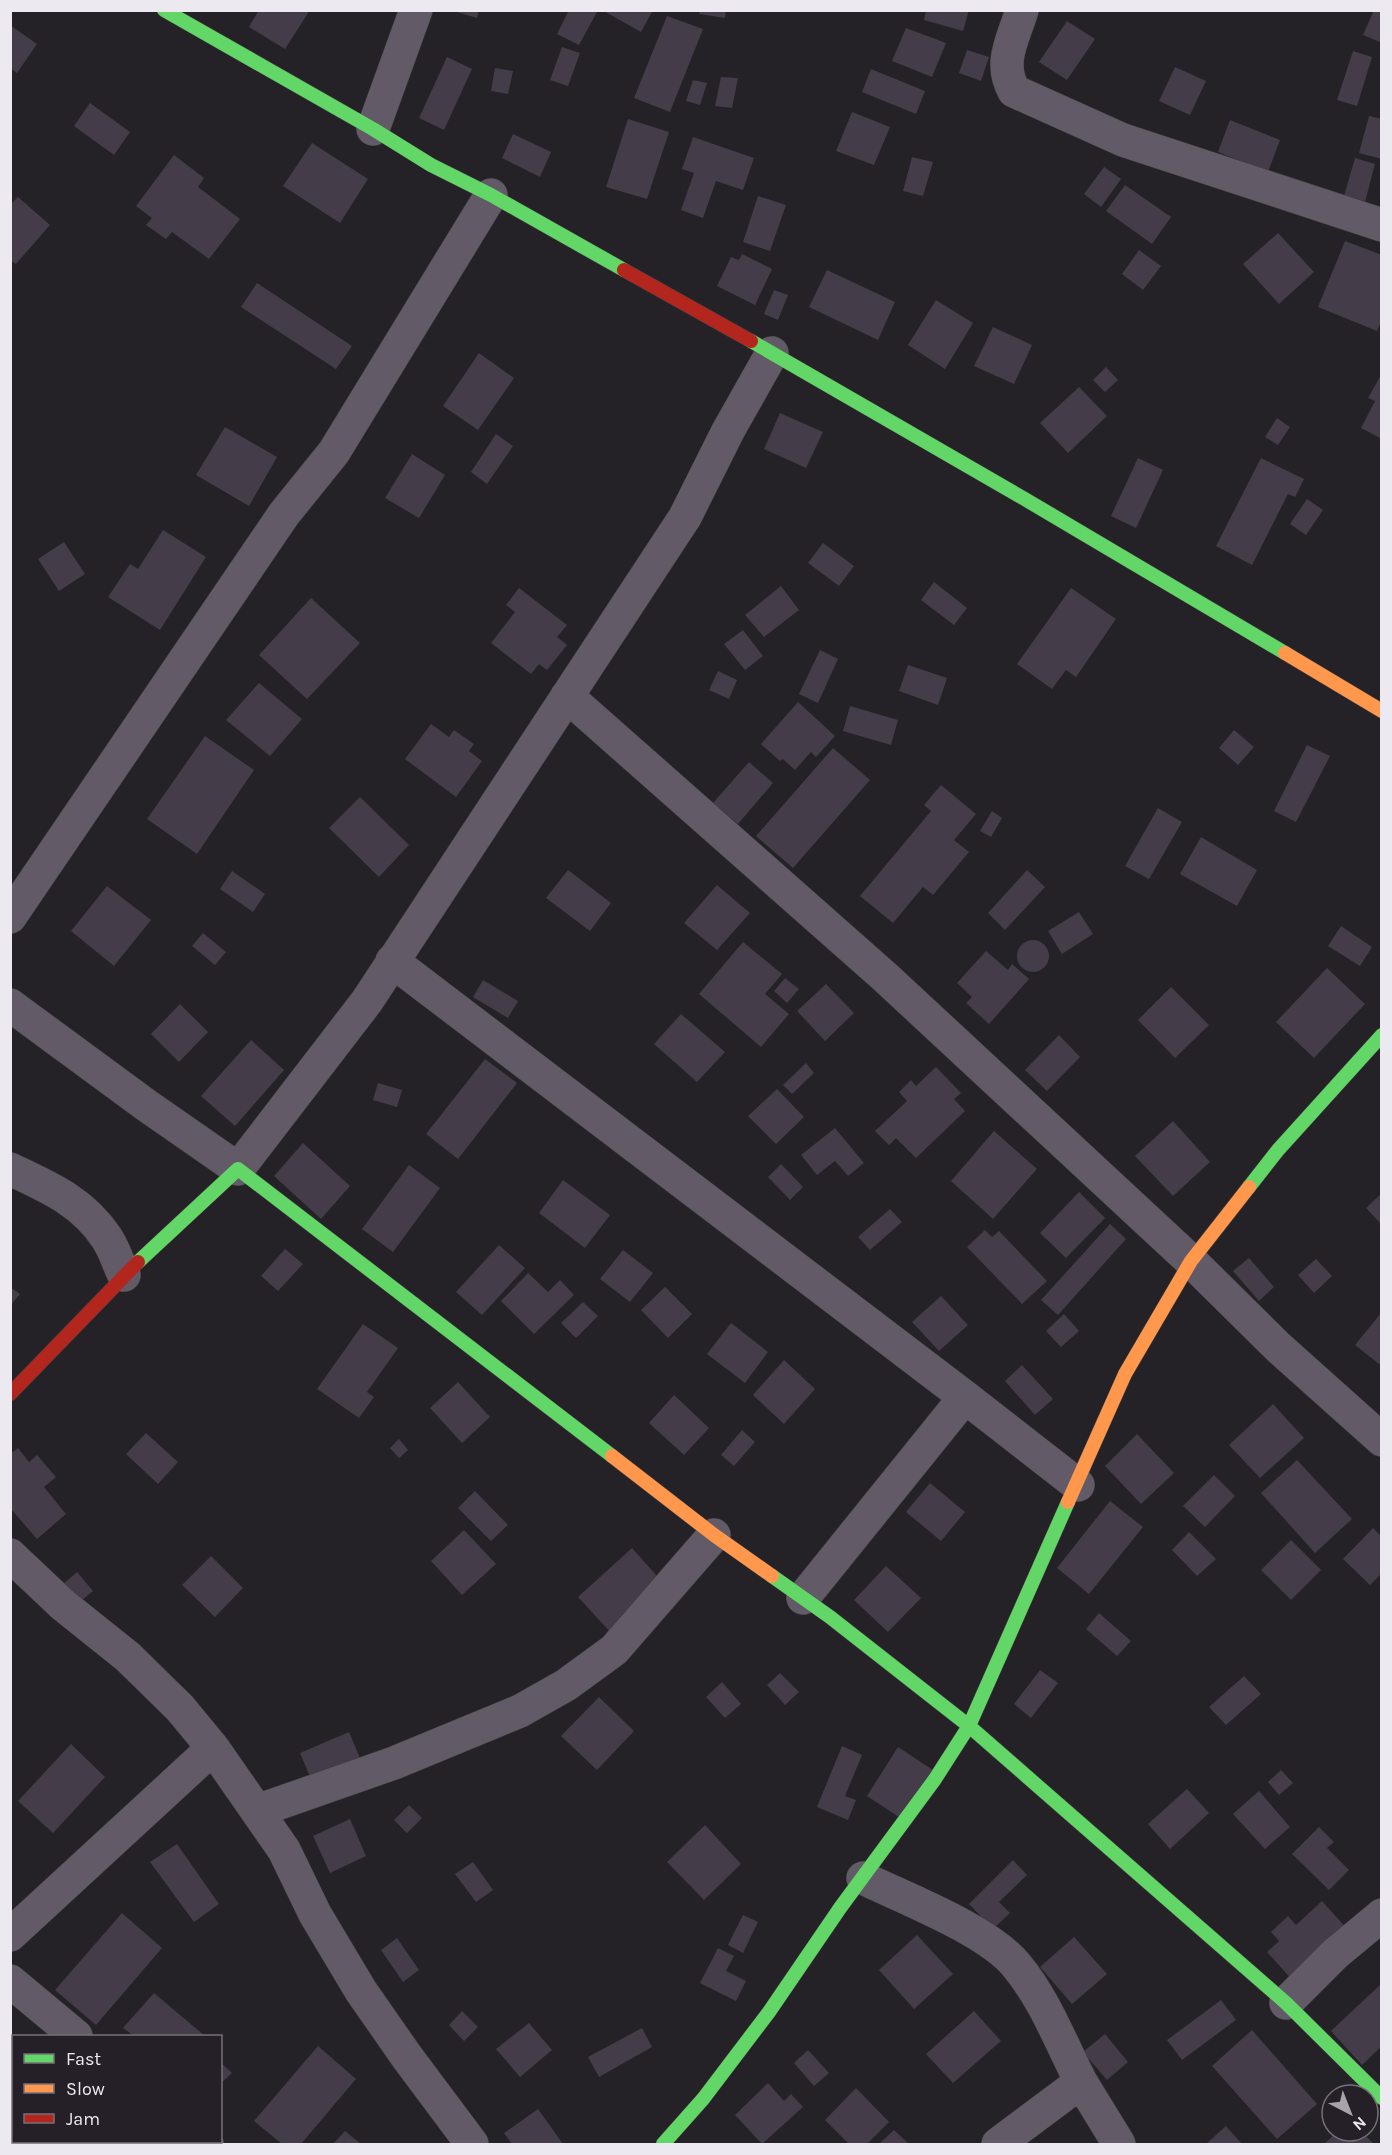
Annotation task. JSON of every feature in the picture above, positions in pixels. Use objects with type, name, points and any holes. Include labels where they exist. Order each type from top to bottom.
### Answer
[{"type":"street","points":[[165,10],[373,129],[431,165],[492,195],[772,353],[1023,498],[1382,711]]},
{"type":"street","points":[[373,129],[416,10]]},
{"type":"street","points":[[1022,10],[1005,64],[1008,80],[1014,91],[1123,140],[1382,225]]},
{"type":"street","points":[[10,916],[284,514],[334,452],[492,195]]},
{"type":"street","points":[[10,1394],[124,1275],[238,1169],[367,1001],[685,517],[728,431],[772,353]]},
{"type":"street","points":[[567,696],[885,977],[1191,1261],[1278,1347],[1382,1440]]},
{"type":"street","points":[[393,961],[1077,1485]]},
{"type":"street","points":[[10,1005],[238,1169],[714,1535],[803,1598],[969,1726],[1286,2003],[1382,2098]]},
{"type":"street","points":[[663,2145],[703,2099],[769,2012],[935,1779],[969,1726],[1125,1374],[1191,1261],[1278,1150],[1382,1035]]},
{"type":"street","points":[[10,1169],[55,1191],[85,1210],[107,1238],[124,1275]]},
{"type":"street","points":[[803,1598],[965,1397]]},
{"type":"street","points":[[256,1811],[394,1763],[520,1711],[566,1685],[614,1650],[714,1535]]},
{"type":"street","points":[[10,1555],[63,1605],[128,1657],[180,1708],[213,1748],[284,1850],[315,1914],[360,1991],[472,2145]]},
{"type":"street","points":[[10,1935],[213,1748]]},
{"type":"street","points":[[863,1878],[989,1940],[1017,1964],[1041,2000],[1081,2082],[1119,2145]]},
{"type":"street","points":[[1286,2003],[1335,1954],[1382,1915]]},
{"type":"street","points":[[10,1981],[74,2035]]},
{"type":"street","points":[[998,2145],[1081,2082]]},
{"type":"building","points":[[259,10],[310,10],[285,49],[249,27]]},
{"type":"building","points":[[450,10],[479,10],[477,18]]},
{"type":"building","points":[[569,10],[598,10],[579,45],[557,34]]},
{"type":"building","points":[[602,10],[653,10],[641,32]]},
{"type":"building","points":[[700,10],[726,10],[725,18],[699,14]]},
{"type":"building","points":[[926,10],[969,10],[963,31],[924,20]]},
{"type":"building","points":[[1374,10],[1382,10],[1382,43],[1363,35]]},
{"type":"building","points":[[667,16],[703,29],[670,112],[634,98]]},
{"type":"building","points":[[1067,21],[1095,39],[1067,80],[1039,62]]},
{"type":"building","points":[[10,25],[37,44],[17,73],[10,68]]},
{"type":"building","points":[[906,28],[946,43],[932,77],[892,61]]},
{"type":"building","points":[[562,47],[580,53],[568,86],[550,80]]},
{"type":"building","points":[[967,50],[989,57],[981,81],[959,73]]},
{"type":"building","points":[[1353,51],[1372,57],[1357,106],[1337,100]]},
{"type":"building","points":[[447,57],[472,69],[444,130],[419,118]]},
{"type":"building","points":[[1175,67],[1206,81],[1190,115],[1159,101]]},
{"type":"building","points":[[495,68],[513,71],[508,94],[491,91]]},
{"type":"building","points":[[871,69],[925,91],[916,114],[862,92]]},
{"type":"building","points":[[721,77],[738,78],[732,108],[715,106]]},
{"type":"building","points":[[693,80],[707,83],[700,105],[686,101]]},
{"type":"building","points":[[90,103],[130,132],[114,155],[74,126]]},
{"type":"building","points":[[852,112],[890,127],[874,165],[836,151]]},
{"type":"building","points":[[1369,116],[1382,119],[1382,159],[1359,153]]},
{"type":"building","points":[[628,119],[669,132],[647,199],[606,187]]},
{"type":"building","points":[[1230,120],[1280,140],[1268,172],[1218,152]]},
{"type":"building","points":[[513,134],[551,152],[540,177],[502,158]]},
{"type":"building","points":[[693,137],[754,158],[743,190],[716,181],[703,218],[681,210],[694,173],[682,169]]},
{"type":"building","points":[[312,143],[368,179],[340,223],[283,186]]},
{"type":"building","points":[[174,155],[204,178],[198,187],[240,219],[209,259],[172,232],[166,239],[146,225],[152,218],[136,206]]},
{"type":"building","points":[[912,157],[933,162],[923,196],[903,191]]},
{"type":"building","points":[[1355,158],[1375,164],[1365,202],[1344,196]]},
{"type":"building","points":[[1104,167],[1121,179],[1101,207],[1084,194]]},
{"type":"building","points":[[1125,185],[1171,217],[1152,244],[1106,211]]},
{"type":"building","points":[[758,196],[786,205],[770,251],[743,242]]},
{"type":"building","points":[[18,197],[50,225],[16,264],[10,260],[10,205]]},
{"type":"building","points":[[1278,233],[1314,272],[1279,304],[1243,264]]},
{"type":"building","points":[[1345,241],[1382,255],[1382,319],[1377,331],[1318,307]]},
{"type":"building","points":[[1139,250],[1161,266],[1143,290],[1122,274]]},
{"type":"building","points":[[742,254],[772,269],[755,305],[717,286],[731,257],[739,260]]},
{"type":"building","points":[[827,270],[895,302],[878,340],[809,307]]},
{"type":"building","points":[[257,283],[352,346],[336,369],[241,307]]},
{"type":"building","points":[[774,290],[788,295],[778,320],[764,314]]},
{"type":"building","points":[[936,300],[973,323],[945,369],[908,345]]},
{"type":"building","points":[[993,327],[1032,345],[1014,384],[974,366]]},
{"type":"building","points":[[479,353],[514,378],[478,430],[443,406]]},
{"type":"building","points":[[1106,367],[1118,380],[1105,392],[1093,380]]},
{"type":"building","points":[[1382,373],[1382,439],[1361,428],[1375,401],[1368,398]]},
{"type":"building","points":[[1079,387],[1107,416],[1068,453],[1040,423]]},
{"type":"building","points":[[780,413],[823,432],[806,468],[764,449]]},
{"type":"building","points":[[1277,418],[1290,427],[1278,445],[1265,437]]},
{"type":"building","points":[[225,427],[277,457],[249,506],[196,475]]},
{"type":"building","points":[[496,434],[513,446],[487,484],[471,472]]},
{"type":"building","points":[[412,454],[445,475],[419,518],[385,498]]},
{"type":"building","points":[[1138,458],[1163,470],[1136,528],[1111,516]]},
{"type":"building","points":[[1261,458],[1304,479],[1295,497],[1288,494],[1252,565],[1216,546]]},
{"type":"building","points":[[1307,499],[1323,510],[1306,535],[1290,524]]},
{"type":"building","points":[[163,530],[206,557],[160,630],[108,597],[130,564],[138,569]]},
{"type":"building","points":[[64,542],[85,574],[59,591],[38,559]]},
{"type":"building","points":[[823,543],[854,566],[839,586],[808,563]]},
{"type":"building","points":[[934,582],[967,608],[954,625],[921,600]]},
{"type":"building","points":[[781,586],[799,610],[764,637],[745,615]]},
{"type":"building","points":[[519,588],[567,625],[557,637],[567,645],[547,670],[539,664],[531,674],[491,643],[515,612],[506,605]]},
{"type":"building","points":[[1071,588],[1116,619],[1076,677],[1066,670],[1052,689],[1017,664]]},
{"type":"building","points":[[311,598],[360,643],[307,699],[259,655]]},
{"type":"building","points":[[743,630],[763,656],[745,670],[724,644]]},
{"type":"building","points":[[820,650],[838,659],[818,703],[799,694]]},
{"type":"building","points":[[908,665],[947,678],[938,705],[899,691]]},
{"type":"building","points":[[718,671],[737,680],[729,699],[709,690]]},
{"type":"building","points":[[259,683],[302,719],[270,756],[226,720]]},
{"type":"building","points":[[798,702],[835,736],[816,757],[811,752],[795,770],[783,759],[780,761],[761,744]]},
{"type":"building","points":[[850,706],[898,720],[891,745],[843,731]]},
{"type":"building","points":[[431,724],[449,737],[454,730],[474,744],[469,751],[482,761],[456,797],[405,759]]},
{"type":"building","points":[[1234,730],[1254,747],[1238,765],[1219,748]]},
{"type":"building","points":[[205,736],[254,770],[197,854],[147,819]]},
{"type":"building","points":[[1307,745],[1330,756],[1296,822],[1274,811]]},
{"type":"building","points":[[833,748],[870,780],[793,868],[756,836]]},
{"type":"building","points":[[749,762],[773,783],[738,824],[713,803]]},
{"type":"building","points":[[941,785],[976,814],[954,840],[969,852],[933,895],[923,887],[893,923],[860,896],[931,811],[924,805]]},
{"type":"building","points":[[360,797],[409,845],[379,877],[329,828]]},
{"type":"building","points":[[1158,808],[1182,822],[1149,879],[1125,866]]},
{"type":"building","points":[[992,811],[1002,818],[991,837],[980,831]]},
{"type":"building","points":[[1201,837],[1257,870],[1237,906],[1180,874]]},
{"type":"building","points":[[568,870],[611,903],[590,931],[546,898]]},
{"type":"building","points":[[1027,870],[1045,887],[1005,930],[988,913]]},
{"type":"building","points":[[232,871],[265,894],[253,912],[220,889]]},
{"type":"building","points":[[717,885],[750,913],[717,950],[684,923]]},
{"type":"building","points":[[107,886],[151,920],[114,966],[71,931]]},
{"type":"building","points":[[1079,912],[1093,934],[1062,954],[1048,931]]},
{"type":"building","points":[[1341,926],[1372,947],[1360,966],[1328,946]]},
{"type":"building","points":[[203,933],[226,952],[215,965],[192,946]]},
{"type":"building","points":[[1033,940],[1044,945],[1049,956],[1044,967],[1033,972],[1022,967],[1017,956],[1022,945]]},
{"type":"building","points":[[743,942],[782,974],[765,994],[789,1014],[761,1047],[699,994]]},
{"type":"building","points":[[986,951],[1008,970],[1012,964],[1029,979],[989,1024],[966,1003],[972,997],[957,983]]},
{"type":"building","points":[[1327,968],[1365,1004],[1314,1058],[1276,1022]]},
{"type":"building","points":[[785,978],[799,989],[787,1003],[774,991]]},
{"type":"building","points":[[483,980],[518,1001],[508,1018],[473,997]]},
{"type":"building","points":[[826,984],[854,1013],[825,1041],[797,1011]]},
{"type":"building","points":[[1171,987],[1209,1025],[1175,1058],[1138,1020]]},
{"type":"building","points":[[180,1004],[208,1032],[179,1062],[151,1034]]},
{"type":"building","points":[[681,1014],[725,1052],[697,1082],[654,1044]]},
{"type":"building","points":[[1059,1035],[1080,1057],[1047,1091],[1025,1070]]},
{"type":"building","points":[[251,1040],[284,1070],[235,1126],[201,1096]]},
{"type":"building","points":[[485,1059],[517,1083],[458,1159],[426,1134]]},
{"type":"building","points":[[806,1063],[814,1073],[792,1094],[783,1085]]},
{"type":"building","points":[[936,1067],[961,1093],[954,1099],[965,1111],[916,1158],[896,1138],[889,1145],[875,1131],[907,1101],[899,1092],[911,1080],[916,1086]]},
{"type":"building","points":[[378,1083],[402,1090],[397,1107],[373,1100]]},
{"type":"building","points":[[777,1089],[804,1117],[776,1144],[748,1116]]},
{"type":"building","points":[[1173,1121],[1210,1162],[1173,1196],[1135,1156]]},
{"type":"building","points":[[835,1128],[864,1163],[848,1176],[835,1161],[817,1175],[801,1155]]},
{"type":"building","points":[[994,1131],[1037,1169],[993,1219],[951,1181]]},
{"type":"building","points":[[303,1143],[350,1186],[321,1219],[274,1176]]},
{"type":"building","points":[[781,1164],[803,1187],[790,1200],[768,1177]]},
{"type":"building","points":[[409,1165],[440,1188],[393,1252],[362,1229]]},
{"type":"building","points":[[563,1180],[610,1215],[585,1248],[539,1213]]},
{"type":"building","points":[[1079,1192],[1105,1218],[1066,1258],[1040,1233]]},
{"type":"building","points":[[1382,1193],[1382,1225],[1366,1208]]},
{"type":"building","points":[[890,1209],[902,1222],[870,1250],[858,1237]]},
{"type":"building","points":[[1110,1224],[1126,1239],[1058,1315],[1041,1300]]},
{"type":"building","points":[[985,1230],[992,1237],[999,1231],[1047,1281],[1022,1304],[967,1247]]},
{"type":"building","points":[[499,1245],[525,1268],[482,1315],[456,1292]]},
{"type":"building","points":[[285,1249],[303,1264],[278,1291],[261,1276]]},
{"type":"building","points":[[623,1250],[653,1273],[630,1302],[600,1279]]},
{"type":"building","points":[[1249,1258],[1274,1287],[1259,1301],[1233,1271]]},
{"type":"building","points":[[1316,1259],[1332,1276],[1314,1293],[1298,1275]]},
{"type":"building","points":[[528,1273],[548,1292],[560,1280],[574,1295],[534,1334],[501,1301]]},
{"type":"building","points":[[10,1287],[20,1294],[10,1306]]},
{"type":"building","points":[[665,1287],[692,1314],[668,1338],[641,1310]]},
{"type":"building","points":[[941,1296],[968,1325],[939,1351],[912,1322]]},
{"type":"building","points":[[583,1302],[598,1316],[576,1338],[561,1323]]},
{"type":"building","points":[[1382,1312],[1382,1361],[1379,1364],[1355,1345]]},
{"type":"building","points":[[1064,1314],[1079,1331],[1061,1347],[1046,1331]]},
{"type":"building","points":[[731,1323],[768,1352],[745,1383],[707,1354]]},
{"type":"building","points":[[363,1324],[398,1348],[367,1392],[374,1397],[359,1418],[317,1389]]},
{"type":"building","points":[[784,1360],[815,1389],[784,1424],[753,1395]]},
{"type":"building","points":[[1022,1365],[1053,1399],[1035,1415],[1005,1381]]},
{"type":"building","points":[[458,1382],[490,1417],[462,1443],[430,1408]]},
{"type":"building","points":[[674,1395],[709,1428],[684,1455],[649,1423]]},
{"type":"building","points":[[1273,1404],[1304,1438],[1260,1478],[1229,1445]]},
{"type":"building","points":[[742,1430],[755,1442],[734,1466],[721,1455]]},
{"type":"building","points":[[146,1433],[178,1462],[158,1484],[126,1454]]},
{"type":"building","points":[[1137,1434],[1174,1473],[1141,1504],[1105,1466]]},
{"type":"building","points":[[399,1439],[408,1450],[399,1458],[390,1448]]},
{"type":"building","points":[[18,1448],[29,1462],[37,1455],[56,1477],[44,1487],[66,1514],[37,1539],[10,1508],[10,1454]]},
{"type":"building","points":[[1297,1460],[1352,1519],[1315,1553],[1261,1493]]},
{"type":"building","points":[[1214,1475],[1235,1496],[1205,1527],[1183,1506]]},
{"type":"building","points":[[930,1483],[965,1512],[941,1541],[906,1512]]},
{"type":"building","points":[[475,1491],[508,1525],[491,1541],[458,1508]]},
{"type":"building","points":[[1110,1501],[1143,1527],[1089,1594],[1057,1568]]},
{"type":"building","points":[[1373,1528],[1382,1537],[1382,1573],[1370,1585],[1343,1559]]},
{"type":"building","points":[[464,1530],[496,1564],[462,1595],[431,1561]]},
{"type":"building","points":[[1189,1532],[1216,1559],[1197,1576],[1172,1550]]},
{"type":"building","points":[[1291,1540],[1321,1570],[1291,1600],[1261,1570]]},
{"type":"building","points":[[632,1548],[666,1586],[613,1635],[578,1597]]},
{"type":"building","points":[[211,1556],[243,1588],[215,1617],[182,1585]]},
{"type":"building","points":[[886,1566],[921,1598],[888,1632],[854,1600]]},
{"type":"building","points":[[77,1572],[93,1591],[76,1605],[61,1586]]},
{"type":"building","points":[[1099,1613],[1131,1641],[1117,1656],[1086,1629]]},
{"type":"building","points":[[1040,1670],[1058,1683],[1031,1718],[1014,1704]]},
{"type":"building","points":[[780,1673],[799,1692],[785,1705],[767,1685]]},
{"type":"building","points":[[1244,1676],[1261,1694],[1226,1725],[1209,1707]]},
{"type":"building","points":[[722,1682],[741,1704],[725,1718],[706,1697]]},
{"type":"building","points":[[599,1697],[634,1731],[597,1770],[561,1736]]},
{"type":"building","points":[[349,1732],[365,1770],[316,1791],[300,1753]]},
{"type":"building","points":[[71,1744],[105,1777],[53,1833],[18,1801]]},
{"type":"building","points":[[842,1746],[862,1755],[845,1796],[856,1800],[848,1820],[817,1807]]},
{"type":"building","points":[[898,1747],[936,1772],[905,1821],[867,1796]]},
{"type":"building","points":[[1281,1770],[1293,1783],[1279,1795],[1268,1782]]},
{"type":"building","points":[[1187,1789],[1209,1813],[1170,1849],[1148,1824]]},
{"type":"building","points":[[1259,1791],[1290,1827],[1265,1849],[1233,1814]]},
{"type":"building","points":[[409,1805],[422,1818],[407,1833],[394,1820]]},
{"type":"building","points":[[350,1819],[366,1856],[330,1873],[313,1836]]},
{"type":"building","points":[[705,1825],[741,1864],[704,1900],[667,1862]]},
{"type":"building","points":[[1319,1827],[1334,1842],[1327,1848],[1349,1870],[1329,1890],[1292,1854]]},
{"type":"building","points":[[177,1844],[219,1904],[194,1922],[150,1862]]},
{"type":"building","points":[[1013,1860],[1027,1875],[999,1902],[1010,1913],[993,1929],[969,1904]]},
{"type":"building","points":[[473,1862],[493,1890],[476,1902],[455,1874]]},
{"type":"building","points":[[1322,1901],[1349,1931],[1294,1982],[1267,1952],[1279,1941],[1271,1932],[1288,1916],[1296,1925]]},
{"type":"building","points":[[122,1913],[162,1948],[96,2025],[55,1990]]},
{"type":"building","points":[[743,1915],[758,1922],[743,1953],[728,1945]]},
{"type":"building","points":[[917,1935],[953,1974],[914,2009],[879,1970]]},
{"type":"building","points":[[1074,1937],[1107,1974],[1072,2004],[1040,1967]]},
{"type":"building","points":[[397,1938],[419,1970],[403,1982],[381,1950]]},
{"type":"building","points":[[718,1948],[734,1956],[726,1971],[746,1981],[736,2001],[700,1983]]},
{"type":"building","points":[[1382,1983],[1382,2046],[1362,2065],[1331,2031]]},
{"type":"building","points":[[154,1993],[204,2035],[133,2035],[123,2028]]},
{"type":"building","points":[[1221,2000],[1236,2020],[1182,2060],[1167,2040]]},
{"type":"building","points":[[462,2011],[478,2027],[464,2041],[449,2025]]},
{"type":"building","points":[[974,2011],[1001,2041],[953,2083],[926,2054]]},
{"type":"building","points":[[529,2023],[552,2050],[520,2077],[496,2049]]},
{"type":"building","points":[[642,2028],[652,2047],[599,2077],[588,2057]]},
{"type":"building","points":[[1252,2030],[1317,2104],[1277,2139],[1212,2066]]},
{"type":"building","points":[[1105,2034],[1128,2062],[1107,2080],[1083,2052]]},
{"type":"building","points":[[318,2046],[356,2079],[301,2144],[282,2144],[254,2121]]},
{"type":"building","points":[[808,2050],[829,2073],[814,2086],[794,2063]]},
{"type":"building","points":[[222,2064],[232,2073],[222,2082]]},
{"type":"building","points":[[768,2083],[784,2101],[791,2094],[803,2107],[762,2144],[735,2115]]},
{"type":"building","points":[[856,2088],[889,2122],[867,2144],[849,2144],[825,2120]]},
{"type":"building","points":[[538,2109],[563,2144],[512,2144],[504,2133]]},
{"type":"building","points":[[1226,2126],[1242,2144],[1206,2144]]},
{"type":"building","points":[[894,2130],[909,2144],[879,2144]]},
{"type":"building","points":[[345,2131],[361,2144],[333,2144]]},
{"type":"building","points":[[1373,2143],[1374,2144],[1324,2144]]},
{"type":"traffic: fast","points":[[164,10],[373,129],[431,165],[491,195],[624,270]]},
{"type":"traffic: fast","points":[[751,341],[1285,653]]},
{"type":"traffic: fast","points":[[1249,1187],[1278,1150],[1382,1035]]},
{"type":"traffic: fast","points":[[138,1262],[238,1169],[612,1456]]},
{"type":"traffic: fast","points":[[663,2144],[703,2099],[769,2012],[840,1908],[935,1779],[969,1726],[1068,1502]]},
{"type":"traffic: fast","points":[[772,1576],[830,1617],[969,1726],[1286,2003],[1382,2098]]},
{"type":"traffic: slow","points":[[1285,653],[1382,711]]},
{"type":"traffic: slow","points":[[1068,1502],[1125,1374],[1191,1261],[1249,1187]]},
{"type":"traffic: slow","points":[[612,1456],[714,1535],[772,1576]]},
{"type":"traffic: jam","points":[[624,270],[751,341]]},
{"type":"traffic: jam","points":[[10,1394],[138,1262]]}]
